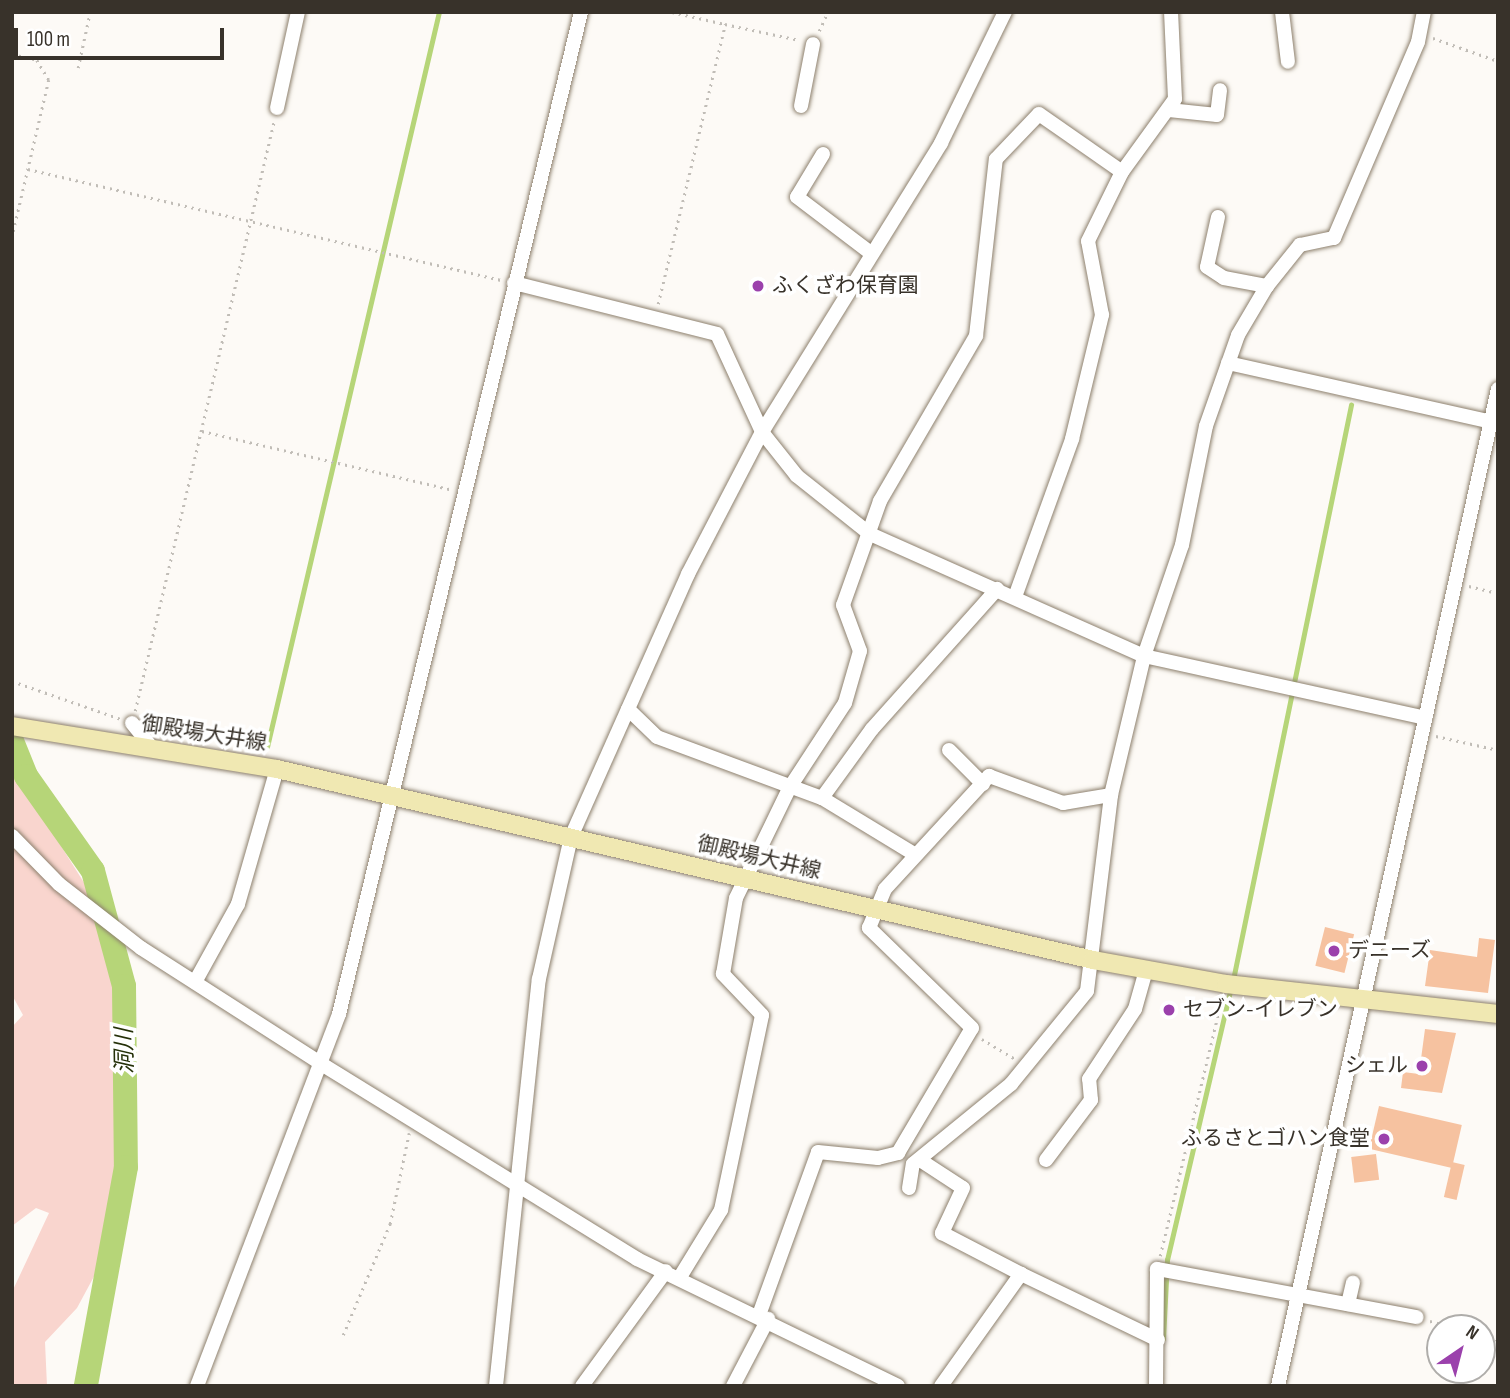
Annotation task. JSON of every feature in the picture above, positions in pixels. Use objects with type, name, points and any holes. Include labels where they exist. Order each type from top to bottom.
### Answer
[{"type":"main road","name":"御殿場大井線","points":[[12,726],[277,769],[1093,960],[1231,985],[1498,1014]]},
{"type":"street","points":[[277,107],[298,12]]},
{"type":"street","points":[[197,1386],[323,1065],[393,796],[581,12]]},
{"type":"street","points":[[496,1386],[539,979],[571,837],[628,709],[762,432],[942,143],[1005,12]]},
{"type":"street","points":[[1016,594],[1072,439],[1102,315],[1088,241],[1122,172],[1169,110],[1177,84],[1171,12]]},
{"type":"street","points":[[1282,12],[1289,62]]},
{"type":"street","points":[[909,1188],[917,1162],[1028,1067],[1087,991],[1093,960],[1111,795],[1144,656],[1182,545],[1206,426],[1228,363],[1267,286],[1300,245],[1334,238],[1420,34],[1424,12]]},
{"type":"street","points":[[801,106],[813,44]]},
{"type":"street","points":[[1169,110],[1217,115],[1220,90]]},
{"type":"street","points":[[582,1386],[721,1210],[762,1015],[723,974],[736,898],[790,787],[845,703],[860,650],[843,605],[870,534],[909,446],[976,336],[996,159],[1039,114],[1122,172]]},
{"type":"street","points":[[823,154],[797,197],[872,254]]},
{"type":"street","points":[[1218,217],[1207,267],[1224,278],[1267,286]]},
{"type":"street","points":[[514,283],[655,316],[718,334],[762,432],[797,476],[870,534],[997,589],[1016,594],[1144,656],[1424,725]]},
{"type":"street","points":[[1228,363],[1492,422]]},
{"type":"street","points":[[1278,1386],[1498,389]]},
{"type":"street","points":[[822,798],[872,729],[997,589]]},
{"type":"street","points":[[628,709],[657,737],[822,798],[914,854]]},
{"type":"street","points":[[132,723],[153,749]]},
{"type":"street","points":[[949,750],[983,784]]},
{"type":"street","points":[[195,982],[238,904],[277,769]]},
{"type":"street","points":[[898,1153],[970,1032],[869,928],[876,909],[914,854],[989,776],[1063,803],[1111,795]]},
{"type":"street","points":[[12,836],[87,907],[141,948],[323,1065],[516,1183],[673,1274],[898,1386]]},
{"type":"street","points":[[1046,1160],[1091,1100],[1089,1079],[1135,1009],[1146,970]]},
{"type":"street","points":[[733,1386],[764,1317],[818,1152],[878,1158],[898,1153],[917,1162],[963,1188],[942,1233],[1158,1340]]},
{"type":"street","points":[[1156,1386],[1157,1269],[1296,1297],[1417,1317]]},
{"type":"street","points":[[941,1386],[1021,1274]]},
{"type":"street","points":[[1348,1304],[1353,1283]]},
{"type":"path","points":[[78,68],[90,12]]},
{"type":"path","points":[[672,12],[813,44],[828,12]]},
{"type":"path","points":[[655,316],[725,24]]},
{"type":"path","points":[[1420,34],[1498,61]]},
{"type":"path","points":[[12,54],[37,60],[49,80],[12,238]]},
{"type":"path","points":[[12,681],[132,723],[277,107]]},
{"type":"path","points":[[29,169],[252,219],[514,283]]},
{"type":"path","points":[[202,431],[465,492]]},
{"type":"path","points":[[1456,583],[1498,593]]},
{"type":"path","points":[[1424,725],[1498,750]]},
{"type":"path","points":[[1157,1269],[1231,985]]},
{"type":"path","points":[[970,1032],[1028,1067]]},
{"type":"path","points":[[342,1335],[390,1224],[412,1119]]},
{"type":"path","points":[[1417,1317],[1426,1320]]},
{"type":"shaded area","points":[[12,768],[88,889],[117,993],[117,1160],[98,1269],[77,1308],[45,1342],[47,1386],[12,1386],[12,1292],[49,1213],[36,1208],[12,1226],[12,1027],[23,1015],[12,995]]},
{"type":"building","points":[[1325,927],[1354,934],[1344,973],[1315,966]]},
{"type":"building","points":[[1479,938],[1495,940],[1488,993],[1425,986],[1430,950],[1477,957]]},
{"type":"building","points":[[1425,1029],[1456,1033],[1442,1093],[1401,1088],[1403,1072],[1419,1074]]},
{"type":"building","points":[[1379,1106],[1462,1125],[1452,1168],[1369,1149]]},
{"type":"building","points":[[1376,1154],[1379,1180],[1354,1183],[1351,1157]]},
{"type":"building","points":[[1452,1162],[1465,1165],[1457,1200],[1444,1197]]},
{"type":"waterway","points":[[267,747],[439,12]]},
{"type":"waterway","points":[[1233,980],[1351,405]]},
{"type":"waterway","name":"洞川","points":[[12,741],[26,776],[93,871],[124,986],[126,1167],[86,1386]]},
{"type":"waterway","points":[[1163,1339],[1167,1260],[1231,988]]},
{"type":"place","name":"ふくざわ保育園","points":[[758,286]]},
{"type":"place","name":"デニーズ","points":[[1334,951]]},
{"type":"place","name":"セブン-イレブン","points":[[1169,1010]]},
{"type":"place","name":"シェル","points":[[1422,1066]]},
{"type":"place","name":"ふるさとゴハン食堂","points":[[1384,1139]]}]
